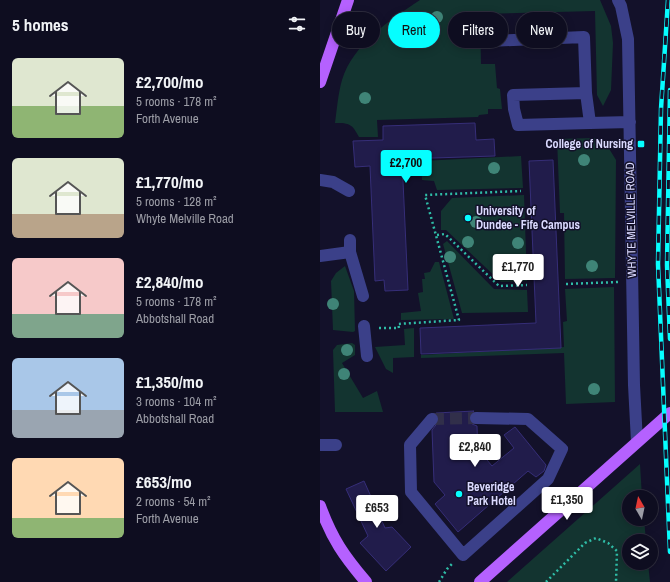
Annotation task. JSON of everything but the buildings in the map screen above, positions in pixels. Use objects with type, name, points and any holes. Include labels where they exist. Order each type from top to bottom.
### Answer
[{"type":"main road","points":[[320,82],[348,0]]},
{"type":"main road","points":[[480,582],[670,413]]},
{"type":"main road","points":[[320,506],[326,524],[341,552],[366,582]]},
{"type":"street","name":"WHYTE MELVILLE ROAD","points":[[618,0],[621,6],[628,39],[634,385],[638,442]]},
{"type":"street","points":[[508,39],[584,37],[586,93],[590,123]]},
{"type":"street","points":[[586,93],[513,95],[514,109],[518,125],[630,122]]},
{"type":"street","points":[[320,180],[333,182],[349,190]]},
{"type":"street","points":[[320,256],[350,246],[363,296]]},
{"type":"street","points":[[364,327],[366,356]]},
{"type":"street","points":[[432,419],[407,445],[411,492],[463,555],[548,479],[562,449],[528,419],[476,418]]},
{"type":"street","points":[[320,445],[336,445]]},
{"type":"path","points":[[364,327],[399,328],[398,324],[459,320],[437,235],[424,195],[521,191]]},
{"type":"path","points":[[437,235],[445,234],[499,286],[527,285]]},
{"type":"path","points":[[566,284],[618,282]]},
{"type":"path","points":[[546,582],[585,543],[596,538],[608,543],[616,551],[616,582]]},
{"type":"path","points":[[439,582],[447,569],[463,555]]},
{"type":"green space","points":[[420,0],[600,0],[611,26],[613,43],[611,90],[603,106],[597,95],[595,11],[508,13],[508,12],[448,12],[448,48],[481,48],[481,64],[495,64],[497,88],[500,89],[502,109],[488,109],[488,114],[479,115],[478,117],[377,120],[378,137],[359,137],[350,125],[335,123],[342,80],[347,67],[361,48],[380,48],[380,29],[388,23],[388,48],[440,48],[440,12],[403,12]]},
{"type":"green space","points":[[595,138],[605,142],[616,160],[615,278],[565,279],[564,213],[560,213],[557,139]]},
{"type":"green space","points":[[521,156],[523,188],[437,190],[434,181],[422,180],[421,161]]},
{"type":"green space","points":[[524,195],[527,281],[501,282],[446,230],[441,230],[441,211],[452,198]]},
{"type":"green space","points":[[447,241],[494,289],[527,290],[528,312],[462,313],[443,244]]},
{"type":"green space","points":[[435,262],[439,262],[454,319],[401,320],[401,313],[421,311],[418,293],[423,292],[422,279],[425,279],[424,273],[430,272]]},
{"type":"green space","points":[[345,266],[354,291],[355,331],[353,332],[333,330],[331,281],[336,273]]},
{"type":"green space","points":[[614,287],[615,402],[566,404],[564,353],[421,358],[421,355],[564,347],[563,322],[567,321],[565,289]]},
{"type":"green space","points":[[414,328],[414,357],[393,358],[393,373],[386,369],[375,347],[405,345],[404,329]]},
{"type":"green space","points":[[352,343],[355,345],[355,355],[342,363],[363,398],[377,391],[383,412],[335,412],[333,350],[337,345]]},
{"type":"green space","points":[[640,464],[642,490],[622,490],[622,526],[645,526],[645,534],[622,534],[622,570],[649,570],[650,582],[507,582]]},
{"type":"tunnel","points":[[432,419],[476,418]]},
{"type":"railway","points":[[668,0],[661,109],[658,264],[670,552]]},
{"type":"railway","points":[[670,90],[667,265],[670,339]]},
{"type":"place","name":"College of Nursing","points":[[641,144]]},
{"type":"place","name":"University of Dundee - Fife Campus","points":[[468,218]]},
{"type":"place","name":"Beveridge Park Hotel","points":[[459,494]]}]
